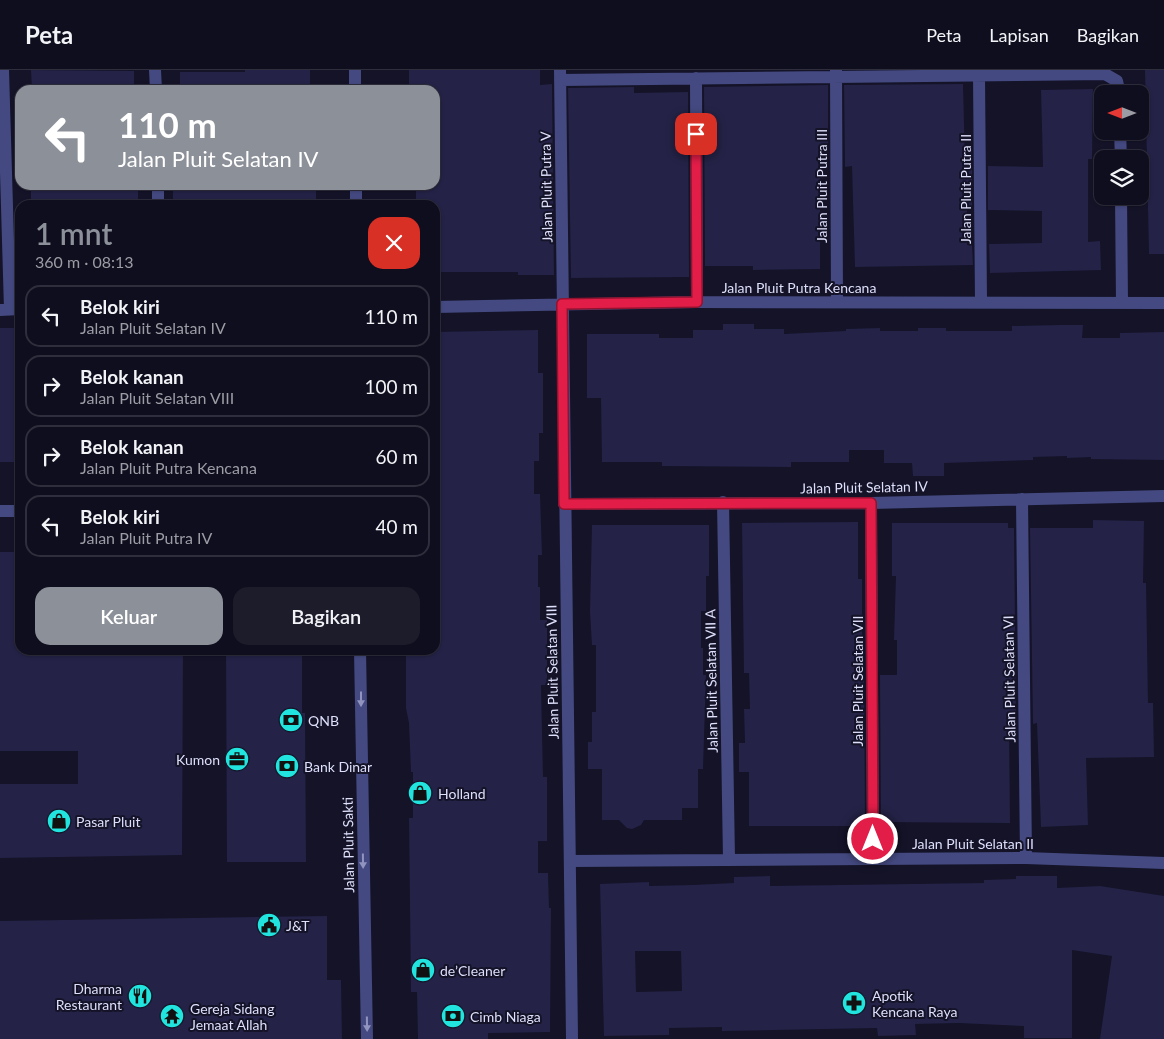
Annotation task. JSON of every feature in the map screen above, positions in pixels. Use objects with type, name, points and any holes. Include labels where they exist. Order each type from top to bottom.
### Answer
[{"type":"street","points":[[3,70],[10,309]]},
{"type":"street","points":[[155,70],[156,85]]},
{"type":"street","points":[[355,70],[355,85]]},
{"type":"street","points":[[560,75],[696,78],[836,73],[979,76],[1105,74],[1116,85]]},
{"type":"street","name":"Jalan Pluit Putra III","points":[[836,73],[837,301]]},
{"type":"street","name":"Jalan Pluit Putra V","points":[[560,75],[562,304]]},
{"type":"street","name":"Jalan Pluit Putra II","points":[[979,76],[981,302]]},
{"type":"street","points":[[696,78],[697,302]]},
{"type":"street","points":[[1121,205],[1122,303]]},
{"type":"street","name":"Jalan Pluit Putra Kencana","points":[[440,307],[837,301],[1164,303]]},
{"type":"street","name":"Jalan Pluit Selatan VIII","points":[[562,304],[572,1039]]},
{"type":"street","name":"Jalan Pluit Selatan IV","points":[[564,504],[871,503],[1164,496]]},
{"type":"street","name":"Jalan Pluit Selatan VI","points":[[1022,498],[1026,858]]},
{"type":"street","name":"Jalan Pluit Selatan VII A","points":[[723,502],[729,859]]},
{"type":"street","name":"Jalan Pluit Selatan VII","points":[[871,503],[873,858]]},
{"type":"street","points":[[0,511],[15,511]]},
{"type":"street","name":"Jalan Pluit Sakti","points":[[360,655],[367,1039]]},
{"type":"street","name":"Jalan Pluit Selatan II","points":[[571,861],[1026,858],[1164,864]]},
{"type":"building","points":[[31,70],[134,71],[134,85],[32,85]]},
{"type":"building","points":[[245,70],[310,70],[310,85],[180,85],[180,72],[245,72]]},
{"type":"building","points":[[409,70],[540,70],[540,85],[552,84],[554,275],[518,275],[518,272],[440,272],[440,200],[416,200],[416,190],[440,190],[440,85],[409,85]]},
{"type":"building","points":[[1145,70],[1164,70],[1164,254],[1149,254],[1149,150],[1147,150],[1147,140],[1149,140],[1149,85],[1145,85]]},
{"type":"building","points":[[963,84],[965,164],[972,166],[972,209],[967,209],[967,245],[972,245],[973,265],[855,267],[852,166],[845,167],[844,85]]},
{"type":"building","points":[[828,85],[828,167],[820,167],[820,269],[753,270],[753,266],[705,266],[704,87]]},
{"type":"building","points":[[634,87],[634,93],[688,92],[689,277],[571,278],[568,88]]},
{"type":"building","points":[[1093,89],[1092,159],[1088,159],[1088,242],[1100,241],[1101,270],[990,273],[989,244],[1042,243],[1042,211],[988,210],[988,166],[1043,167],[1041,90]]},
{"type":"building","points":[[31,190],[138,190],[138,200],[31,200]]},
{"type":"building","points":[[173,190],[316,190],[316,200],[173,200]]},
{"type":"building","points":[[723,324],[754,324],[754,329],[784,329],[784,334],[880,328],[880,331],[918,331],[918,328],[946,328],[946,331],[1012,331],[1012,326],[1060,325],[1083,325],[1082,338],[1120,338],[1120,333],[1164,332],[1164,460],[1091,459],[1091,457],[1067,458],[1067,456],[1033,457],[1033,460],[944,463],[944,476],[913,476],[912,463],[884,463],[884,450],[849,450],[849,462],[791,462],[791,467],[662,466],[662,462],[602,462],[601,398],[587,398],[587,334],[659,334],[659,338],[693,338],[693,330],[723,330]]},
{"type":"building","points":[[0,328],[15,328],[15,462],[0,462]]},
{"type":"building","points":[[538,330],[538,373],[543,373],[543,433],[539,433],[539,461],[534,461],[534,494],[540,494],[542,555],[538,555],[538,587],[540,587],[540,620],[547,620],[547,685],[541,685],[543,777],[547,777],[547,841],[538,841],[538,873],[548,873],[549,908],[551,908],[550,1032],[488,1033],[488,1039],[418,1039],[417,992],[411,992],[409,818],[413,818],[413,772],[411,772],[409,723],[406,708],[406,655],[440,655],[440,332]]},
{"type":"building","points":[[1093,520],[1144,521],[1143,583],[1146,583],[1148,703],[1153,703],[1154,757],[1086,758],[1088,825],[1041,827],[1037,723],[1033,724],[1030,528],[1093,528]]},
{"type":"building","points":[[858,522],[858,579],[862,579],[862,644],[855,644],[856,675],[864,675],[865,822],[861,822],[861,826],[749,826],[749,772],[739,772],[739,743],[745,743],[744,709],[750,709],[749,673],[744,673],[742,523]]},
{"type":"building","points":[[892,523],[1008,523],[1008,528],[1014,528],[1016,724],[1009,724],[1010,823],[881,822],[880,675],[897,675],[897,640],[894,640],[896,576],[892,576]]},
{"type":"building","points":[[592,525],[709,525],[709,576],[706,576],[706,611],[701,611],[703,675],[706,675],[703,769],[698,769],[698,808],[682,808],[682,820],[644,820],[641,825],[632,829],[627,828],[619,820],[602,820],[602,769],[588,769],[588,742],[592,742],[592,712],[596,712],[596,645],[592,645],[590,612]]},
{"type":"building","points":[[0,552],[15,552],[15,655],[183,655],[182,855],[0,858],[0,784],[78,784],[78,751],[0,751]]},
{"type":"building","points":[[226,655],[302,655],[302,713],[305,713],[306,862],[227,862]]},
{"type":"building","points":[[770,876],[770,886],[984,883],[984,880],[1016,879],[1016,876],[1057,876],[1057,888],[1100,886],[1164,896],[1164,1039],[1100,1039],[1112,956],[1072,950],[1072,1038],[1024,1038],[1024,1026],[959,1023],[915,1024],[916,1035],[878,1036],[877,1028],[722,1031],[722,1027],[669,1028],[669,1035],[604,1036],[600,884],[649,882],[649,886],[734,883],[734,877]],"holes":[[[635,951],[681,951],[682,991],[636,992]]]},
{"type":"building","points":[[327,916],[327,980],[341,980],[342,1039],[0,1039],[0,921]]},
{"type":"place","name":"QNB","points":[[291,720]]},
{"type":"place","name":"Kumon","points":[[237,759]]},
{"type":"place","name":"Bank Dinar","points":[[287,766]]},
{"type":"place","name":"Holland","points":[[420,793]]},
{"type":"place","name":"Pasar Pluit","points":[[59,821]]},
{"type":"place","name":"J&T","points":[[269,925]]},
{"type":"place","name":"de’Cleaner","points":[[423,970]]},
{"type":"place","name":"Dharma Restaurant","points":[[140,996]]},
{"type":"place","name":"Apotik Kencana Raya","points":[[854,1003]]},
{"type":"place","name":"Gereja Sidang Jemaat Allah","points":[[172,1016]]},
{"type":"place","name":"Cimb Niaga","points":[[453,1016]]},
{"type":"route","points":[[696,134],[697,302],[562,304],[564,504],[871,503],[873,839]]}]
